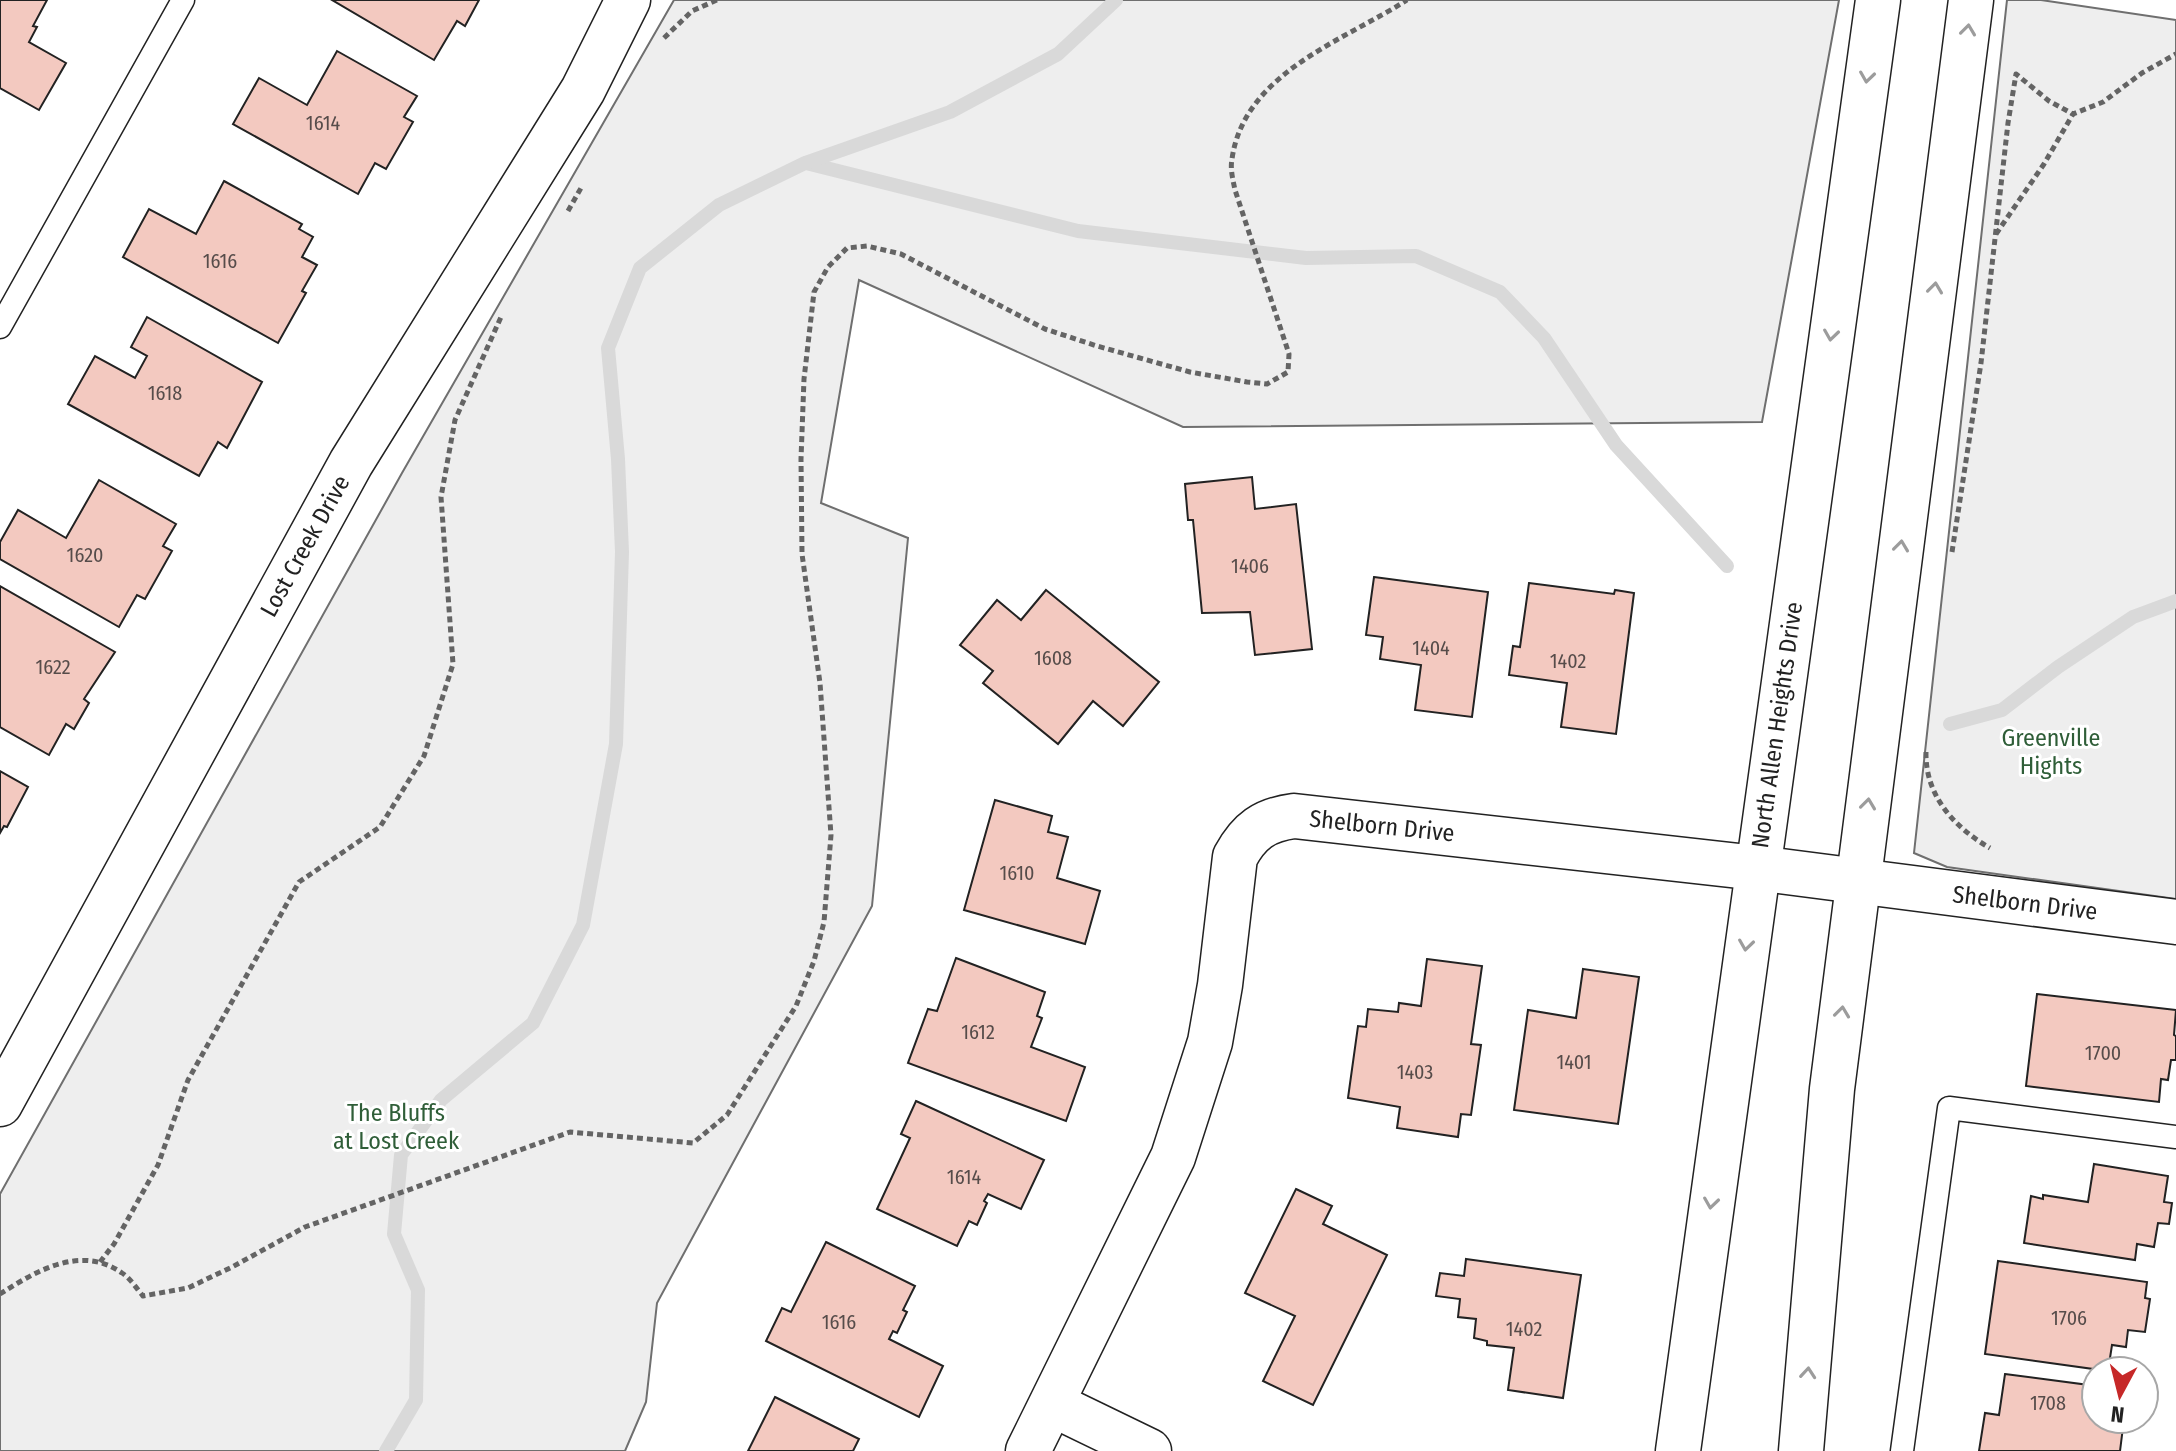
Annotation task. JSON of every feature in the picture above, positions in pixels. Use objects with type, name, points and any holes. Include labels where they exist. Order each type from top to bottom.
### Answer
[{"type":"street","name":"Lost Creek Drive","points":[[0,1104],[351,463],[583,90],[628,0]]},
{"type":"street","name":"North Allen Heights Drive","points":[[1678,1451],[1878,0]]},
{"type":"street","points":[[1801,1451],[1832,1089],[1971,0]]},
{"type":"street","name":"Shelborn Drive","points":[[1028,1451],[1173,1157],[1210,1042],[1235,857],[1244,840],[1258,826],[1294,816],[1757,868],[2176,922]]},
{"type":"street","points":[[1052,1404],[1149,1451]]},
{"type":"lane","points":[[0,327],[183,0]]},
{"type":"lane","points":[[1902,1451],[1949,1108],[2176,1137]]},
{"type":"path","points":[[663,39],[692,11],[717,0]]},
{"type":"path","points":[[0,1294],[27,1276],[77,1259],[100,1262],[123,1273],[143,1296],[188,1288],[305,1227],[570,1132],[693,1143],[727,1115],[796,1006],[814,961],[824,922],[831,835],[820,683],[802,554],[801,459],[804,379],[814,292],[828,267],[847,248],[867,246],[901,254],[1045,329],[1190,372],[1267,384],[1288,372],[1289,354],[1241,214],[1231,162],[1246,116],[1277,82],[1325,45],[1407,0]]},
{"type":"path","points":[[1996,234],[2044,164],[2073,114],[2103,102],[2142,73],[2176,54]]},
{"type":"path","points":[[1951,561],[1981,363],[2016,74],[2049,101],[2073,114]]},
{"type":"path","points":[[561,221],[584,182]]},
{"type":"path","points":[[100,1262],[114,1244],[158,1165],[188,1080],[299,882],[380,827],[424,756],[453,664],[441,497],[455,420],[504,310]]},
{"type":"path","points":[[1926,744],[1929,780],[1937,801],[1970,837],[1998,853]]},
{"type":"green space","name":"The Bluffs at Lost Creek","points":[[674,0],[1839,0],[1762,422],[1183,427],[859,280],[821,503],[908,538],[872,906],[657,1303],[646,1402],[625,1451],[0,1451],[0,1194],[402,473]]},
{"type":"green space","name":"Greenville Hights","points":[[2007,0],[2041,0],[2176,20],[2176,899],[1947,867],[1914,853]]},
{"type":"building","points":[[0,0],[47,0],[33,26],[37,27],[29,42],[66,63],[39,110],[0,88]]},
{"type":"building","points":[[332,0],[479,0],[465,26],[457,21],[434,60]]},
{"type":"building","points":[[337,51],[417,96],[404,117],[413,122],[386,169],[375,163],[358,194],[233,124],[259,78],[307,105]]},
{"type":"building","points":[[224,181],[302,224],[299,229],[313,237],[302,257],[317,265],[302,291],[306,293],[278,343],[123,257],[149,209],[196,234]]},
{"type":"building","points":[[147,317],[262,382],[227,448],[218,442],[199,476],[68,404],[95,356],[135,378],[147,356],[131,347]]},
{"type":"building","points":[[1252,477],[1255,509],[1296,504],[1312,649],[1255,655],[1250,612],[1202,613],[1193,520],[1188,520],[1185,484]]},
{"type":"building","points":[[99,480],[176,524],[163,546],[172,551],[145,599],[137,595],[119,627],[0,559],[0,542],[18,510],[66,538]]},
{"type":"building","points":[[1374,577],[1488,592],[1472,717],[1415,710],[1421,665],[1380,659],[1383,637],[1366,635]]},
{"type":"building","points":[[1529,583],[1614,594],[1615,590],[1634,593],[1616,734],[1561,727],[1567,683],[1509,675],[1513,646],[1520,647]]},
{"type":"building","points":[[0,586],[115,652],[84,699],[89,703],[74,729],[66,724],[49,755],[0,727]]},
{"type":"building","points":[[1046,590],[1159,682],[1123,726],[1093,701],[1058,744],[983,683],[993,671],[960,645],[997,600],[1021,620]]},
{"type":"building","points":[[0,771],[28,787],[7,827],[4,826],[0,833]]},
{"type":"building","points":[[995,800],[1052,816],[1048,832],[1068,837],[1057,878],[1100,891],[1085,944],[964,910]]},
{"type":"building","points":[[956,958],[1045,992],[1037,1016],[1042,1018],[1031,1047],[1085,1067],[1066,1121],[908,1063],[928,1009],[937,1011]]},
{"type":"building","points":[[1427,959],[1482,966],[1471,1044],[1481,1045],[1471,1115],[1461,1114],[1458,1137],[1397,1128],[1400,1107],[1348,1098],[1358,1026],[1366,1027],[1368,1009],[1398,1012],[1399,1003],[1421,1006]]},
{"type":"building","points":[[1583,969],[1639,977],[1618,1124],[1514,1110],[1528,1010],[1576,1018]]},
{"type":"building","points":[[2037,994],[2176,1010],[2176,1060],[2171,1060],[2168,1080],[2161,1079],[2159,1102],[2026,1086]]},
{"type":"building","points":[[916,1101],[1044,1160],[1021,1209],[988,1194],[977,1225],[969,1221],[957,1246],[877,1209],[910,1138],[901,1134]]},
{"type":"building","points":[[2094,1164],[2168,1176],[2164,1202],[2172,1203],[2169,1224],[2158,1223],[2154,1247],[2137,1244],[2135,1260],[2024,1243],[2031,1196],[2088,1202]]},
{"type":"building","points":[[1296,1189],[1332,1206],[1323,1224],[1387,1255],[1313,1405],[1263,1381],[1295,1316],[1245,1293]]},
{"type":"building","points":[[826,1242],[915,1286],[903,1310],[907,1312],[897,1333],[893,1331],[889,1339],[943,1366],[919,1417],[766,1341],[782,1308],[791,1312]]},
{"type":"building","points":[[1466,1259],[1581,1275],[1563,1398],[1508,1390],[1514,1348],[1487,1345],[1487,1341],[1474,1338],[1476,1319],[1458,1317],[1460,1299],[1436,1296],[1440,1273],[1464,1276]]},
{"type":"building","points":[[1998,1261],[2147,1282],[2145,1298],[2150,1299],[2145,1332],[2128,1330],[2126,1347],[2112,1345],[2110,1355],[2080,1355],[2080,1367],[1985,1354]]},
{"type":"building","points":[[2005,1374],[2080,1384],[2080,1435],[2122,1435],[2120,1451],[1979,1451],[1985,1413],[1999,1415]]},
{"type":"building","points":[[775,1397],[859,1439],[853,1451],[748,1451]]},
{"type":"waterway","points":[[386,1451],[416,1400],[418,1290],[394,1234],[401,1155],[441,1100],[533,1023],[583,925],[616,744],[622,552],[608,348],[640,268],[719,205],[805,163],[950,112],[1058,54],[1116,0]]},
{"type":"waterway","points":[[806,163],[1078,231],[1306,258],[1416,256],[1500,292],[1544,338],[1616,445],[1727,566]]},
{"type":"waterway","points":[[1950,724],[2002,710],[2058,667],[2133,617],[2176,601]]}]
